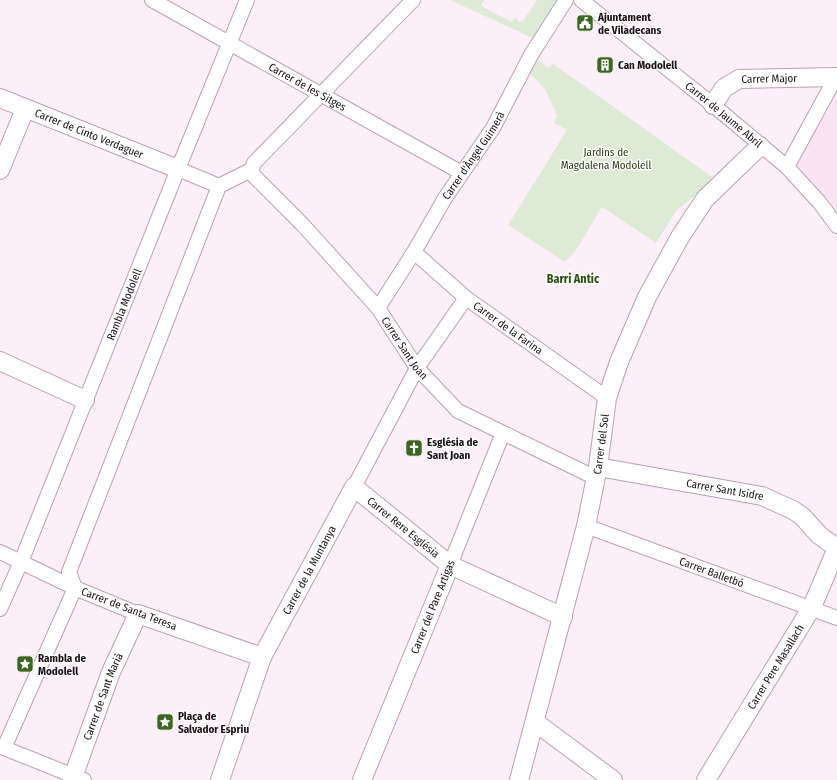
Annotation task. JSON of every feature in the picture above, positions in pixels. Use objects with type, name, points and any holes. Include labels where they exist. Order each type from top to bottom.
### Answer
[{"type":"street","name":"Carrer de les Sitges","points":[[152,0],[319,95],[462,173]]},
{"type":"street","name":"Rambla Modolell","points":[[0,609],[21,562],[247,0]]},
{"type":"street","points":[[76,779],[2,747],[75,588],[69,572],[219,186],[251,170],[254,163],[413,0]]},
{"type":"street","name":"Carrer d'Àngel Guimerà","points":[[378,308],[414,252],[444,198],[494,128],[531,55],[566,0]]},
{"type":"street","name":"Carrer de Jaume Abril","points":[[581,0],[713,105],[786,167],[820,203],[837,226]]},
{"type":"street","points":[[786,167],[837,77]]},
{"type":"street","name":"Carrer Major","points":[[713,105],[724,88],[739,79],[837,77]]},
{"type":"street","name":"Carrer de Cinto Verdaguer","points":[[0,98],[178,169]]},
{"type":"street","points":[[0,170],[25,109]]},
{"type":"street","name":"Carrer del Sol","points":[[519,780],[586,526],[597,472],[607,398],[619,362],[648,297],[680,237],[705,199],[760,146]]},
{"type":"street","points":[[178,169],[219,186]]},
{"type":"street","name":"Carrer Sant Joan","points":[[251,170],[254,176],[302,224],[378,308],[417,368],[458,411],[503,433],[597,472]]},
{"type":"street","name":"Carrer de la Farina","points":[[414,252],[466,298],[607,398]]},
{"type":"street","name":"Carrer de la Muntanya","points":[[220,780],[262,657],[417,368],[466,298]]},
{"type":"street","points":[[0,361],[85,400]]},
{"type":"street","name":"Carrer del Pare Artigas","points":[[362,780],[503,433]]},
{"type":"street","name":"Carrer Sant Isidre","points":[[597,472],[762,496],[802,516],[819,535],[837,548]]},
{"type":"street","name":"Carrer Rere Església","points":[[354,487],[450,566],[563,617]]},
{"type":"street","name":"Carrer Balletbó","points":[[586,526],[812,607],[837,618]]},
{"type":"street","name":"Carrer Pere Masallach","points":[[706,780],[812,607],[837,548]]},
{"type":"street","name":"Carrer de Santa Teresa","points":[[0,552],[75,588],[138,614],[262,657]]},
{"type":"street","name":"Carrer de Sant Marià","points":[[76,779],[111,672],[138,614]]},
{"type":"street","points":[[535,722],[613,780]]},
{"type":"shaded area","points":[[837,96],[837,210],[796,164]]},
{"type":"green space","points":[[450,0],[484,0],[481,6],[512,22],[515,17],[520,22],[523,21],[537,0],[557,0],[533,38]]},
{"type":"green space","name":"Jardins de Magdalena Modolell","points":[[538,60],[549,68],[552,63],[715,179],[676,211],[656,243],[602,207],[576,250],[565,262],[508,225],[567,130],[554,123],[557,115],[545,89],[530,73]]},
{"type":"place","name":"Ajuntament de Viladecans","points":[[585,23]]},
{"type":"place","name":"Can Modolell","points":[[605,65]]},
{"type":"place","name":"Església de Sant Joan","points":[[414,448]]},
{"type":"place","name":"Rambla de Modolell","points":[[25,664]]},
{"type":"place","name":"Plaça de Salvador Espriu","points":[[165,722]]},
{"type":"district","name":"Barri Antic","points":[[573,279]]}]
